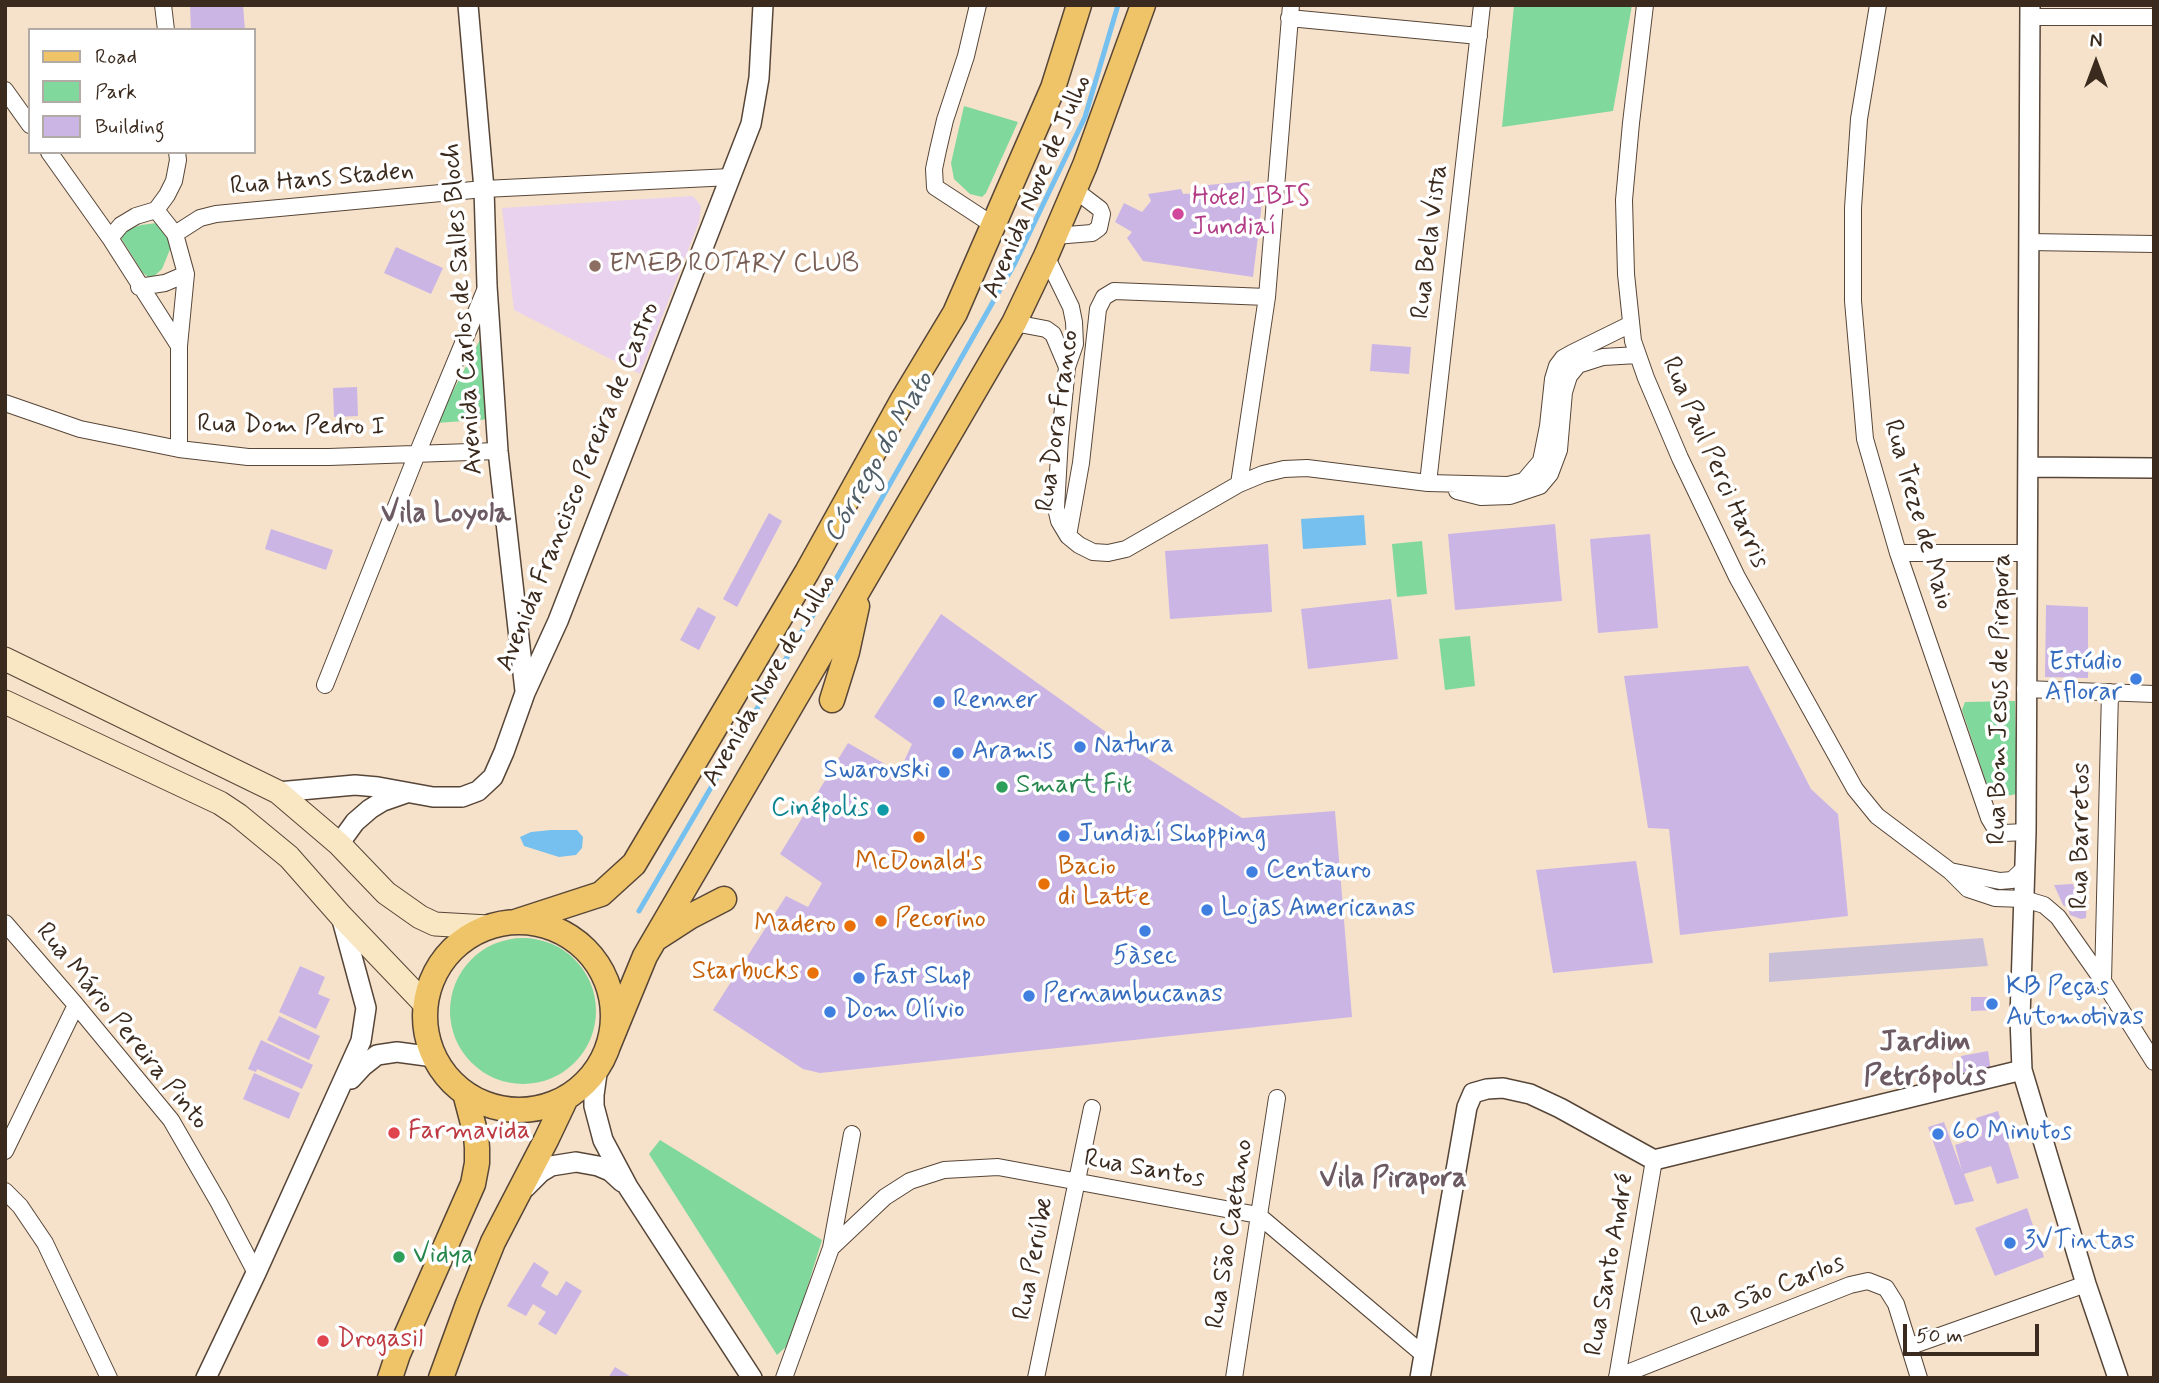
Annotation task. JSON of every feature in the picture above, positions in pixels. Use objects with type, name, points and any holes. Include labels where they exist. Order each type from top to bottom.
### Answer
[{"type":"main road","name":"Avenida Nove de Julho","points":[[515,922],[601,894],[634,863],[807,572],[902,401],[955,313],[1052,88],[1079,5]]},
{"type":"main road","name":"Avenida Nove de Julho","points":[[603,1056],[645,956],[1014,323],[1074,190],[1143,5]]},
{"type":"main road","points":[[832,700],[861,585]]},
{"type":"main road","points":[[5,659],[278,792],[339,844],[386,893],[420,917],[435,924],[488,927],[515,922],[541,925],[565,934],[586,950],[601,970],[610,995],[613,1020],[603,1056],[584,1084],[566,1098],[554,1103],[529,1109],[507,1109],[485,1104],[465,1093],[447,1077],[427,1040],[425,1004],[434,975],[445,957],[463,939],[488,927]]},
{"type":"main road","points":[[5,702],[229,809],[289,857],[425,1004]]},
{"type":"main road","points":[[654,940],[724,899]]},
{"type":"main road","points":[[390,1378],[398,1354],[473,1185],[477,1163],[476,1135],[465,1093]]},
{"type":"main road","points":[[441,1378],[488,1255],[566,1098]]},
{"type":"street","points":[[163,5],[166,28]]},
{"type":"street","name":"Avenida Carlos de Salles Bloch","points":[[468,5],[484,189],[487,286],[498,451],[525,693]]},
{"type":"street","name":"Avenida Francisco Pereira de Castro","points":[[278,792],[355,785],[433,797],[462,797],[478,791],[493,778],[525,693],[558,621],[751,124],[759,78],[763,5]]},
{"type":"street","points":[[978,5],[966,56],[937,150],[935,187],[993,225]]},
{"type":"street","name":"Rua Bela Vista","points":[[1428,483],[1482,5]]},
{"type":"street","name":"Rua Paul Perci Harris","points":[[1645,5],[1630,123],[1624,200],[1626,274],[1633,341],[1680,458],[1737,577],[1855,789],[1877,816],[1950,871],[1968,889],[1994,898],[2024,899]]},
{"type":"street","name":"Rua Treze de Maio","points":[[1878,5],[1859,119],[1853,208],[1853,301],[1865,439],[1898,553],[1989,818],[1995,828],[2004,833],[2026,832]]},
{"type":"street","points":[[2030,11],[2154,17]]},
{"type":"street","name":"Rua Bom Jesus de Pirapora","points":[[2030,11],[2026,832],[2022,1070],[2086,1284],[2118,1378]]},
{"type":"street","points":[[1239,484],[1267,297],[1290,12],[1479,36]]},
{"type":"street","points":[[5,90],[28,122]]},
{"type":"street","points":[[50,154],[110,238],[179,346]]},
{"type":"street","points":[[110,238],[121,225],[136,216],[156,210],[174,181],[177,154]]},
{"type":"street","name":"Rua Hans Staden","points":[[175,234],[200,218],[216,214],[484,189],[731,177]]},
{"type":"street","points":[[1068,536],[1059,520],[1055,494],[1067,368],[1074,344],[1074,323],[1051,246],[1092,233],[1099,228],[1102,214],[1100,209],[1074,190]]},
{"type":"street","points":[[156,210],[175,234],[186,274],[179,346],[179,449]]},
{"type":"street","points":[[2029,242],[2154,244]]},
{"type":"street","points":[[139,287],[166,283],[186,274]]},
{"type":"street","points":[[325,685],[487,286]]},
{"type":"street","name":"Rua Dora Franco","points":[[1267,297],[1135,291],[1108,293],[1098,309],[1081,463],[1068,536],[1079,545],[1093,552],[1108,553],[1126,549],[1239,484],[1284,469],[1307,468],[1428,483],[1508,485],[1524,481],[1541,461],[1549,426],[1553,379],[1563,358],[1631,324]]},
{"type":"street","points":[[1014,323],[1046,329],[1053,334],[1067,368]]},
{"type":"street","name":"Rua Dora Franco","points":[[1428,483],[1481,497],[1510,496],[1526,493],[1540,486],[1550,474],[1559,450],[1564,392],[1569,376],[1577,365],[1603,356],[1638,355]]},
{"type":"street","name":"Rua Dom Pedro I","points":[[5,403],[80,429],[179,449],[248,457],[498,451]]},
{"type":"street","points":[[2028,467],[2154,468]]},
{"type":"street","points":[[1898,553],[2028,553]]},
{"type":"street","points":[[2025,689],[2154,694]]},
{"type":"street","name":"Rua Barretos","points":[[2103,981],[2109,692]]},
{"type":"street","name":"Avenida Francisco Pereira de Castro","points":[[339,844],[355,822],[370,810],[383,801],[407,793]]},
{"type":"street","name":"Rua Paul Perci Harris","points":[[1950,871],[2000,881],[2012,880],[2025,868]]},
{"type":"street","points":[[2024,899],[2044,905],[2058,917],[2103,981],[2154,1062]]},
{"type":"street","points":[[206,1378],[341,1091],[361,1041],[366,1009],[341,916]]},
{"type":"street","name":"Rua Mário Pereira Pinto","points":[[5,923],[76,1004],[170,1120],[257,1273]]},
{"type":"street","points":[[5,1151],[76,1004]]},
{"type":"street","points":[[341,1091],[363,1066],[377,1055],[397,1052],[434,1057]]},
{"type":"street","points":[[603,1056],[594,1094],[599,1129],[628,1187],[752,1378]]},
{"type":"street","points":[[1420,1378],[1467,1107],[1473,1093],[1503,1088],[1530,1094],[1654,1160],[2022,1070]]},
{"type":"street","name":"Rua São Caetano","points":[[1234,1378],[1277,1098]]},
{"type":"street","name":"Rua Peruíbe","points":[[1036,1378],[1092,1108]]},
{"type":"street","points":[[784,1378],[831,1248],[852,1134]]},
{"type":"street","name":"Rua Santo André","points":[[1617,1377],[1654,1160]]},
{"type":"street","points":[[519,1193],[541,1171],[551,1166],[576,1162],[610,1171],[628,1187]]},
{"type":"street","name":"Rua Santos","points":[[831,1248],[885,1198],[910,1181],[944,1170],[998,1167],[1258,1215],[1424,1355]]},
{"type":"street","points":[[5,1191],[20,1206],[45,1243],[109,1378]]},
{"type":"street","name":"Rua São Carlos","points":[[1617,1377],[1868,1280],[1886,1288],[1896,1304],[1919,1378]]},
{"type":"street","points":[[1910,1346],[2086,1284]]},
{"type":"shaded area","name":"EMEB ROTARY CLUB","points":[[693,196],[701,206],[699,222],[640,374],[514,310],[502,208]]},
{"type":"shaded area","points":[[1983,938],[1988,966],[1769,982],[1769,953]]},
{"type":"green space","points":[[1514,5],[1632,5],[1613,111],[1502,127]]},
{"type":"green space","points":[[964,106],[1018,122],[982,197],[970,194],[954,179],[951,163]]},
{"type":"green space","points":[[157,223],[171,247],[162,269],[151,279],[143,273],[121,238],[127,230]]},
{"type":"green space","points":[[481,338],[491,419],[436,423]]},
{"type":"green space","points":[[1422,541],[1427,594],[1397,597],[1392,544]]},
{"type":"green space","points":[[1470,636],[1475,686],[1445,690],[1439,639]]},
{"type":"green space","points":[[2015,701],[2017,794],[2000,797],[1989,791],[1962,710],[1965,702]]},
{"type":"green space","points":[[523,938],[551,944],[574,960],[590,983],[596,1011],[590,1039],[574,1062],[551,1078],[523,1084],[495,1078],[472,1062],[456,1039],[450,1011],[456,983],[472,960],[495,944]]},
{"type":"green space","points":[[660,1140],[822,1240],[790,1343],[777,1355],[649,1154]]},
{"type":"water","points":[[1364,515],[1366,545],[1303,549],[1301,519]]},
{"type":"water","points":[[577,830],[583,837],[582,848],[576,855],[559,857],[524,846],[520,837],[531,832]]},
{"type":"building","points":[[190,5],[243,5],[245,28],[191,28]]},
{"type":"building","points":[[1250,181],[1250,186],[1255,186],[1257,195],[1263,195],[1253,277],[1143,261],[1127,238],[1132,232],[1115,222],[1124,203],[1142,212],[1151,201],[1148,194],[1181,189],[1183,194],[1198,193],[1198,186]]},
{"type":"building","points":[[396,247],[443,268],[431,294],[384,273]]},
{"type":"building","points":[[1372,344],[1411,347],[1409,374],[1370,371]]},
{"type":"building","points":[[357,387],[358,416],[334,417],[333,388]]},
{"type":"building","points":[[769,513],[782,521],[737,607],[723,599]]},
{"type":"building","points":[[1555,524],[1562,601],[1455,610],[1448,534]]},
{"type":"building","points":[[271,529],[333,550],[326,570],[265,549]]},
{"type":"building","points":[[1650,534],[1658,628],[1598,633],[1590,539]]},
{"type":"building","points":[[1268,544],[1272,612],[1170,619],[1165,551]]},
{"type":"building","points":[[1391,599],[1398,659],[1308,669],[1301,609]]},
{"type":"building","points":[[2046,605],[2088,607],[2088,678],[2045,677]]},
{"type":"building","points":[[698,607],[716,617],[699,650],[680,640]]},
{"type":"building","name":"Jundiaí Shopping","points":[[941,614],[1106,732],[1242,818],[1335,811],[1352,1017],[820,1073],[803,1069],[713,1010],[786,896],[808,907],[822,883],[780,854],[848,743],[899,772],[912,744],[874,717]]},
{"type":"building","points":[[1748,666],[1811,789],[1838,814],[1848,916],[1680,935],[1669,829],[1648,828],[1624,676]]},
{"type":"building","points":[[1636,861],[1653,963],[1553,973],[1536,870]]},
{"type":"building","points":[[2073,884],[2075,891],[2087,891],[2086,918],[2070,915],[2054,885]]},
{"type":"building","points":[[300,966],[325,977],[318,994],[330,999],[316,1029],[279,1012]]},
{"type":"building","points":[[1971,997],[1996,997],[1997,1010],[1971,1011]]},
{"type":"building","points":[[279,1016],[320,1036],[309,1060],[267,1040]]},
{"type":"building","points":[[261,1040],[313,1065],[302,1089],[257,1069],[256,1072],[248,1069]]},
{"type":"building","points":[[1988,1051],[1991,1072],[1957,1082],[1952,1063],[1961,1060],[1961,1056]]},
{"type":"building","points":[[254,1073],[300,1093],[289,1119],[243,1099]]},
{"type":"building","points":[[1998,1111],[2019,1178],[1997,1184],[1991,1166],[1964,1174],[1974,1201],[1955,1205],[1928,1127],[1944,1122],[1962,1171],[1955,1145],[1982,1136],[1976,1118]]},
{"type":"building","name":"3VTintas","points":[[2027,1208],[2044,1257],[1995,1276],[1975,1228]]},
{"type":"building","points":[[534,1262],[549,1272],[541,1286],[557,1296],[566,1281],[582,1291],[556,1335],[538,1324],[546,1312],[533,1304],[526,1316],[507,1306]]},
{"type":"building","points":[[615,1367],[633,1378],[608,1378]]},
{"type":"waterway","name":"Córrego do Mato","points":[[639,911],[804,628],[827,595],[1015,263],[1085,117],[1118,5]]},
{"type":"place","name":"Hotel IBIS Jundiaí","points":[[1178,214]]},
{"type":"place","name":"EMEB ROTARY CLUB","points":[[595,266]]},
{"type":"place","name":"Estúdio Aflorar","points":[[2136,679]]},
{"type":"place","name":"Renner","points":[[939,702]]},
{"type":"place","name":"Natura","points":[[1080,747]]},
{"type":"place","name":"Aramis","points":[[958,753]]},
{"type":"place","name":"Swarovski","points":[[944,772]]},
{"type":"place","name":"Smart Fit","points":[[1002,787]]},
{"type":"place","name":"Cinépolis","points":[[883,810]]},
{"type":"place","name":"Jundiaí Shopping","points":[[1064,836]]},
{"type":"place","name":"McDonald's","points":[[919,837]]},
{"type":"place","name":"Centauro","points":[[1252,872]]},
{"type":"place","name":"Bacio di Latte","points":[[1044,884]]},
{"type":"place","name":"Lojas Americanas","points":[[1207,910]]},
{"type":"place","name":"Pecorino","points":[[881,921]]},
{"type":"place","name":"Madero","points":[[850,926]]},
{"type":"place","name":"5àsec","points":[[1145,931]]},
{"type":"place","name":"Starbucks","points":[[813,973]]},
{"type":"place","name":"Fast Shop","points":[[859,978]]},
{"type":"place","name":"Pernambucanas","points":[[1029,996]]},
{"type":"place","name":"KB Peças Automotivas","points":[[1992,1004]]},
{"type":"place","name":"Dom Olívio","points":[[830,1012]]},
{"type":"place","name":"Farmavida","points":[[394,1133]]},
{"type":"place","name":"60 Minutos","points":[[1938,1134]]},
{"type":"place","name":"3VTintas","points":[[2010,1243]]},
{"type":"place","name":"Vidya","points":[[399,1257]]},
{"type":"place","name":"Drogasil","points":[[323,1341]]},
{"type":"district","name":"Vila Loyola","points":[[446,515]]},
{"type":"district","name":"Jardim Petrópolis","points":[[1925,1061]]},
{"type":"district","name":"Vila Pirapora","points":[[1393,1180]]}]
